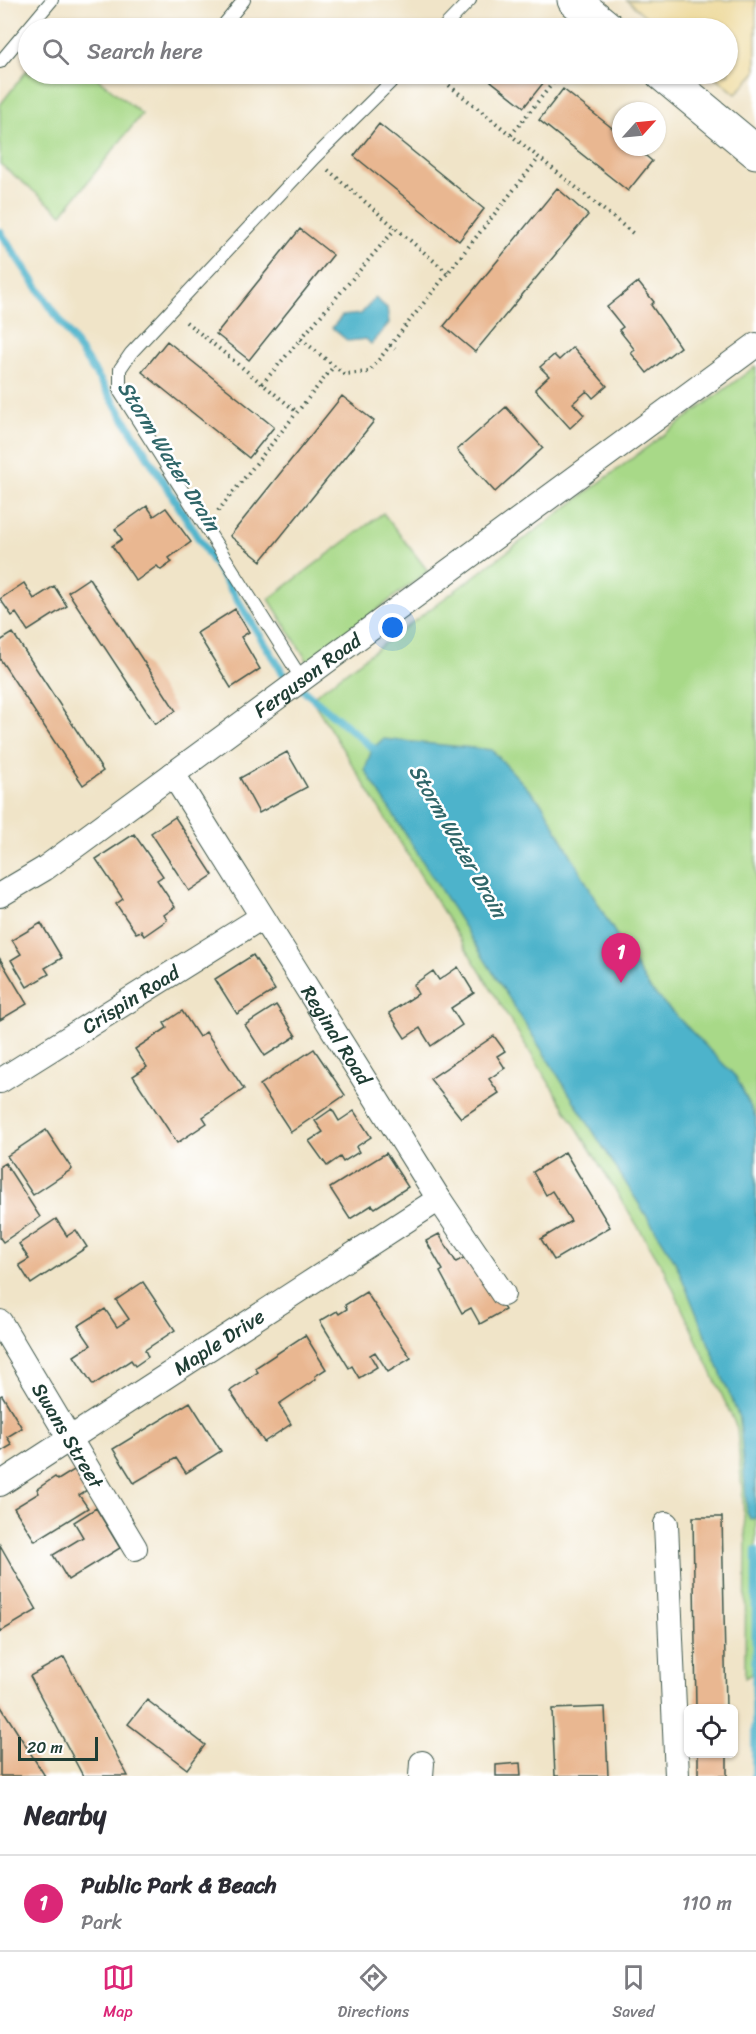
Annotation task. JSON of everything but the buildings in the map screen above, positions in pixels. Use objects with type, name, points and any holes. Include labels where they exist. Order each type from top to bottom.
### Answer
[{"type":"highway","points":[[574,0],[596,18]]},
{"type":"highway","points":[[674,84],[756,152]]},
{"type":"street","name":"Ferguson Road","points":[[0,895],[44,869],[756,345]]},
{"type":"street","name":"Reginal Road","points":[[173,774],[439,1199],[503,1294]]},
{"type":"street","name":"Crispin Road","points":[[0,1081],[262,917]]},
{"type":"street","name":"Maple Drive","points":[[0,1484],[439,1199]]},
{"type":"street","name":"Swans Street","points":[[0,1322],[135,1548]]},
{"type":"street","points":[[666,1524],[677,1776]]},
{"type":"lane","points":[[37,18],[52,0]]},
{"type":"lane","points":[[229,18],[244,0]]},
{"type":"lane","points":[[453,18],[470,0]]},
{"type":"lane","points":[[0,62],[18,41]]},
{"type":"lane","points":[[306,675],[298,673],[207,525],[120,392],[120,369],[131,353],[314,158],[389,84]]},
{"type":"path","points":[[448,84],[635,235]]},
{"type":"path","points":[[512,135],[552,84]]},
{"type":"path","points":[[314,158],[448,273]]},
{"type":"path","points":[[301,339],[344,374],[369,372],[539,158]]},
{"type":"path","points":[[262,384],[396,228]]},
{"type":"path","points":[[171,310],[297,412]]},
{"type":"path","points":[[390,345],[395,350]]},
{"type":"path","points":[[207,525],[334,366]]},
{"type":"green space","points":[[18,82],[18,84],[104,84],[142,114],[62,214],[0,164],[0,105]]},
{"type":"green space","points":[[756,366],[756,1671],[745,1678],[746,1541],[737,1428],[663,1267],[311,698]]},
{"type":"green space","points":[[383,513],[428,571],[308,662],[269,599]]},
{"type":"sand","points":[[627,0],[756,0],[756,72],[736,94],[724,84],[738,84],[738,18],[648,18]]},
{"type":"water","points":[[375,298],[387,308],[389,323],[371,344],[366,339],[348,341],[332,328],[342,316],[361,314]]},
{"type":"water","points":[[383,739],[492,750],[543,805],[609,923],[650,989],[736,1077],[756,1118],[756,1518],[750,1519],[747,1512],[740,1420],[675,1261],[365,770],[372,749]]},
{"type":"waterway","name":"Storm Water Drain","points":[[0,232],[98,377],[283,673],[380,754]]},
{"type":"waterway","name":"Storm Water Drain","points":[[755,1776],[756,1551]]},
{"type":"place","name":"Public Park & Beach","points":[[621,983]]}]
